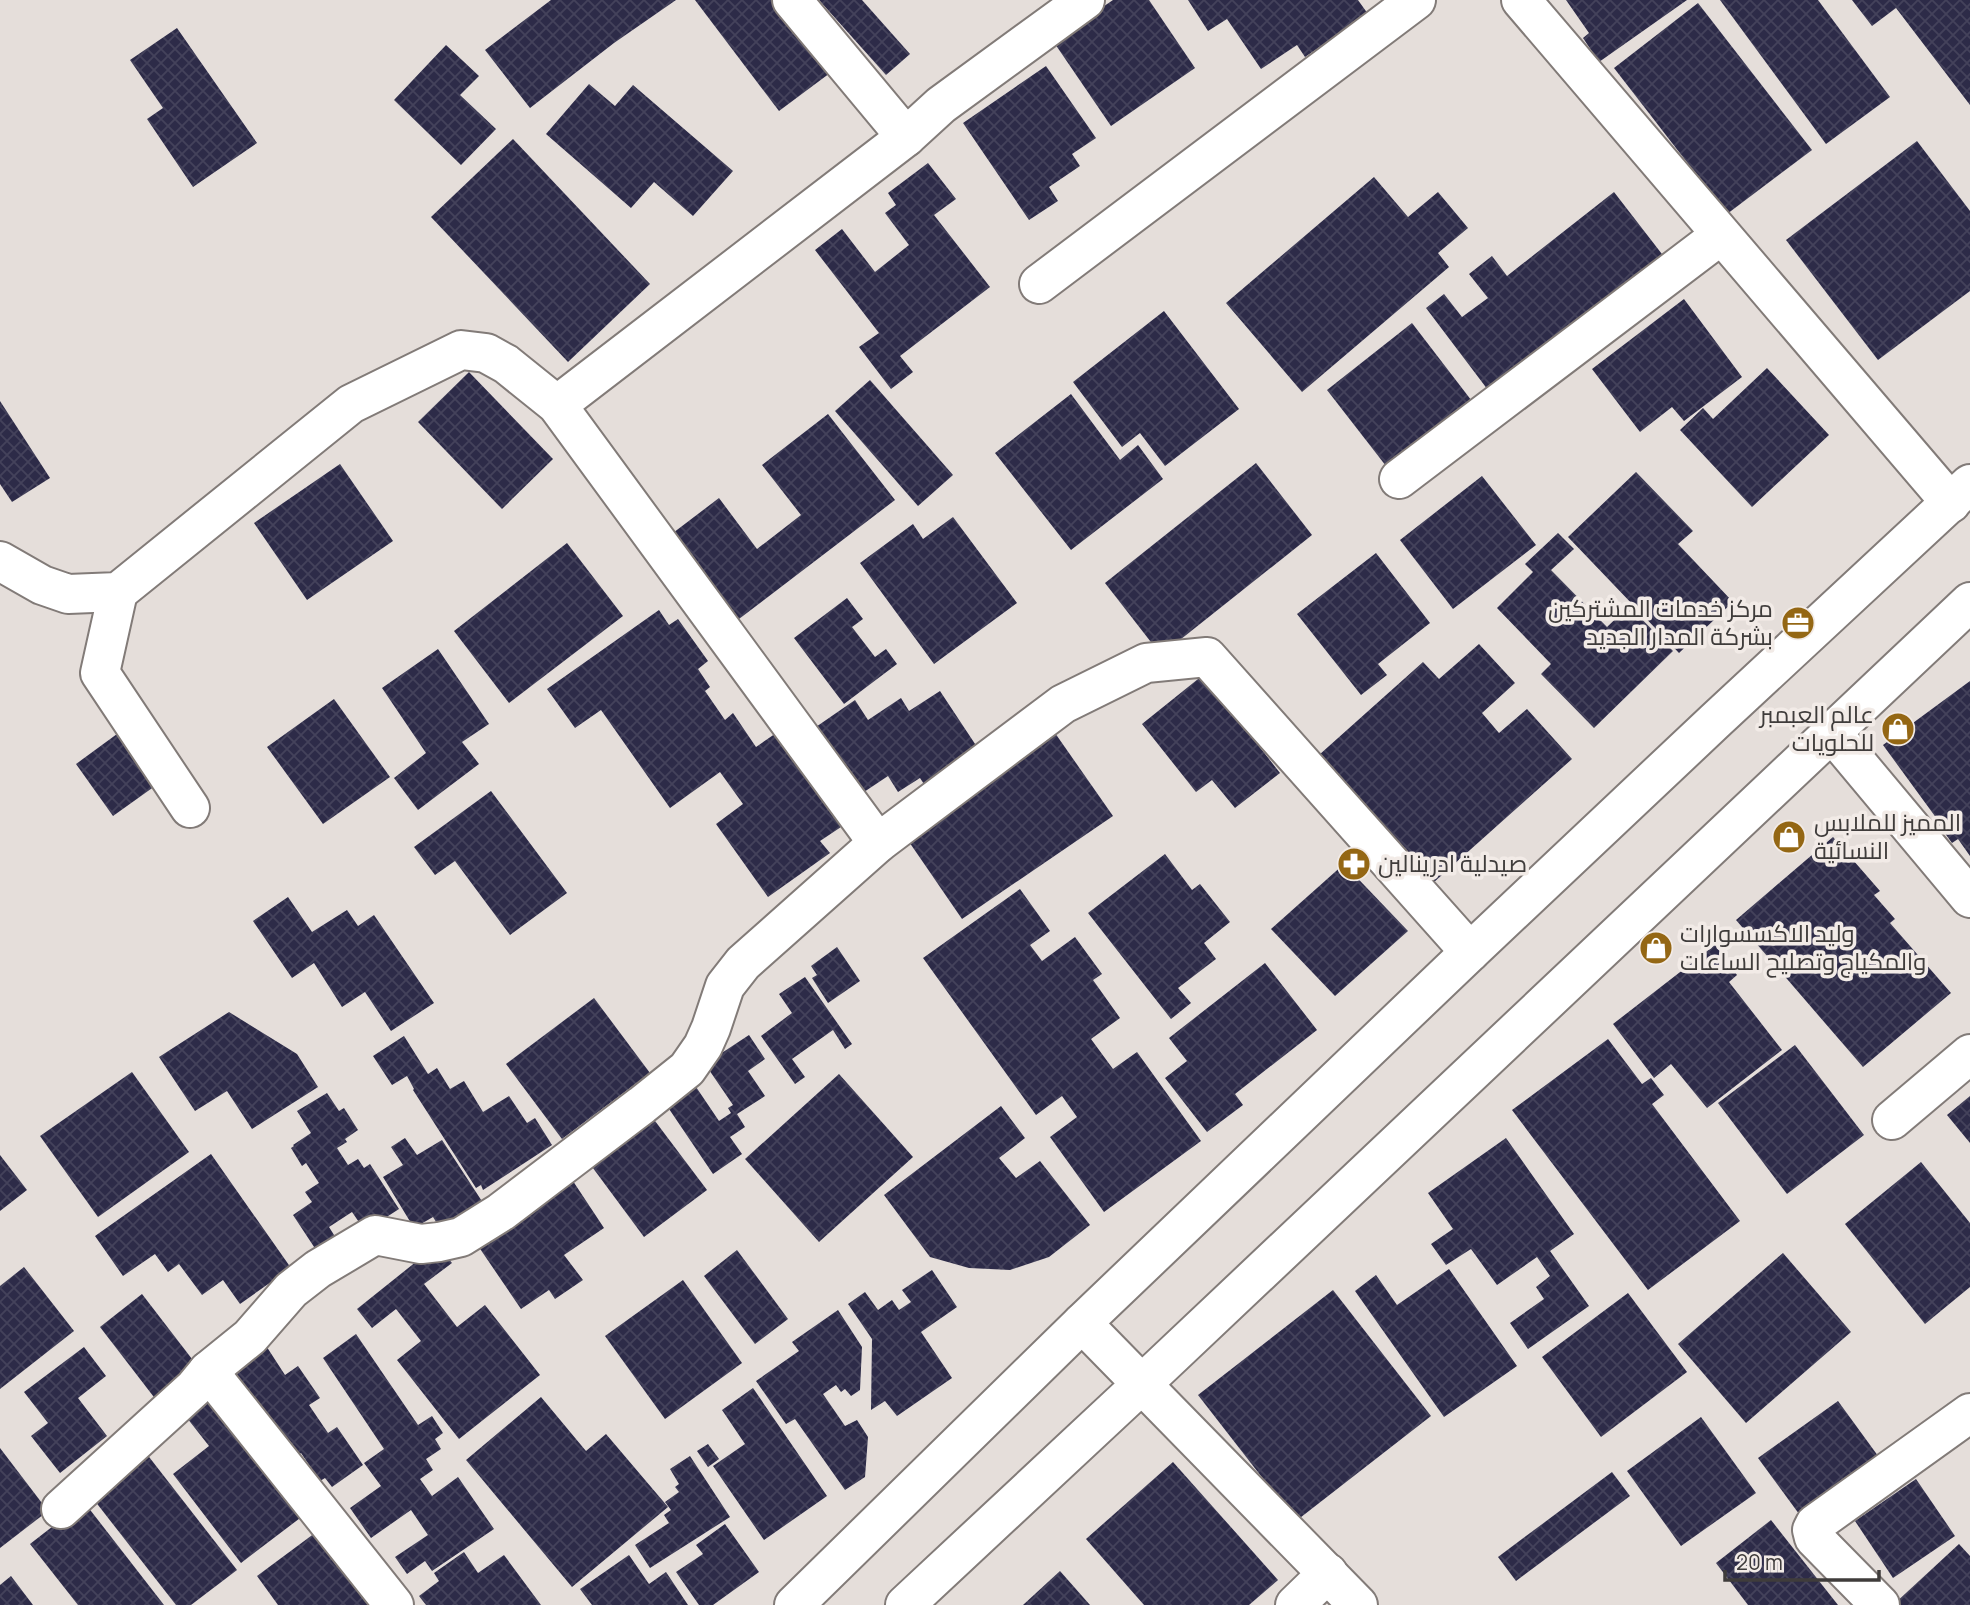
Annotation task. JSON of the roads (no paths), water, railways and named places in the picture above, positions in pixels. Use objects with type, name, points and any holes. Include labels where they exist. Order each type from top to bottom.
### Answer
[{"type":"street","points":[[792,0],[906,137]]},
{"type":"street","points":[[557,405],[906,137],[941,105],[1085,0]]},
{"type":"street","points":[[1040,284],[1416,0]]},
{"type":"street","points":[[794,1605],[1082,1323],[1470,952],[1960,493],[1721,235],[1521,0]]},
{"type":"street","points":[[1399,479],[1721,235]]},
{"type":"street","points":[[0,561],[42,585],[68,594],[118,592],[351,404],[461,350],[486,353],[506,364],[557,405],[878,843]]},
{"type":"street","points":[[118,592],[100,673],[190,808]]},
{"type":"street","points":[[905,1605],[1970,602]]},
{"type":"street","points":[[61,1510],[194,1388],[208,1371],[250,1337],[291,1290],[318,1269],[375,1235],[421,1244],[461,1237],[501,1212],[642,1105],[687,1069],[711,1028],[725,986],[743,963],[878,843],[1063,704],[1146,663],[1208,657],[1470,952]]},
{"type":"street","points":[[1832,733],[1970,898]]},
{"type":"street","points":[[1892,1120],[1970,1054]]},
{"type":"street","points":[[1082,1323],[1359,1605]]},
{"type":"street","points":[[208,1371],[394,1605]]},
{"type":"street","points":[[1880,1605],[1814,1538],[1812,1530],[1815,1524],[1970,1413]]},
{"type":"street","points":[[1295,1605],[1328,1573]]},
{"type":"place","name":"مركز خدمات المشتركين بشركة المدار الجديد","points":[[1798,623]]},
{"type":"place","name":"عالم العبمبر للحلويات","points":[[1898,729]]},
{"type":"place","name":"المميز للملابس النسائية","points":[[1789,837]]},
{"type":"place","name":"صيدلية ادرينالين","points":[[1354,864]]},
{"type":"place","name":"وليد الاكسسوارات والمكياج وتصليح الساعات","points":[[1656,948]]}]
